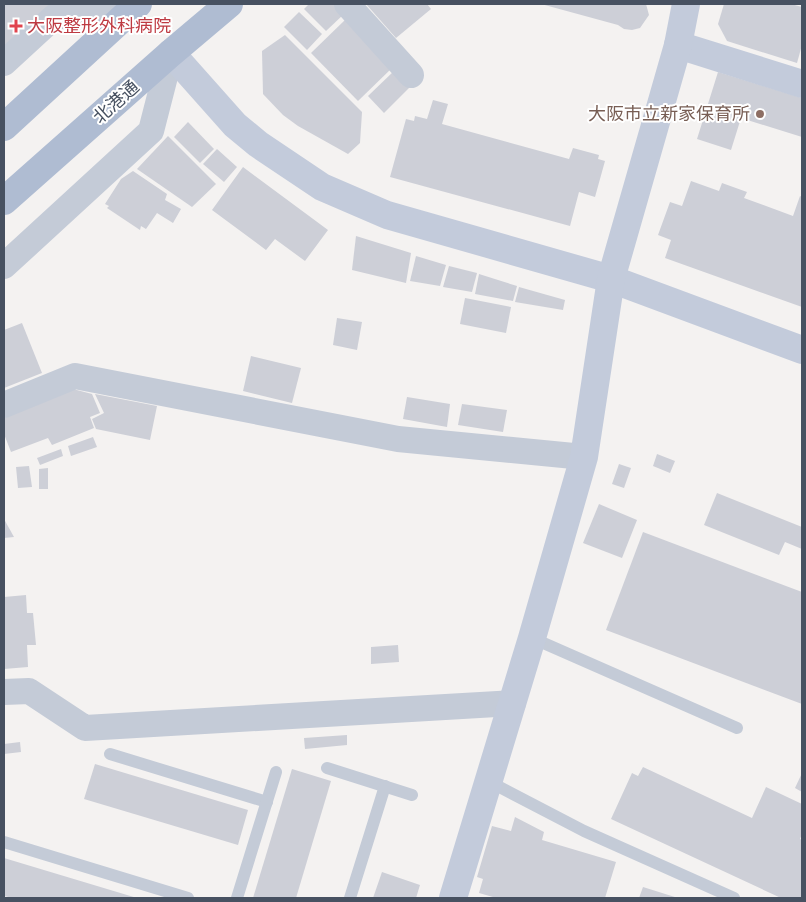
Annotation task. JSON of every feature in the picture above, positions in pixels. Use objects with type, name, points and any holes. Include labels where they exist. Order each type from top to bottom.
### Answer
[{"type":"main road","name":"北港通","points":[[4,201],[229,4]]},
{"type":"main road","points":[[4,127],[134,7]]},
{"type":"street","points":[[347,4],[411,76]]},
{"type":"street","points":[[453,898],[513,703],[584,457],[611,279],[678,45],[686,4]]},
{"type":"street","points":[[4,63],[54,17],[134,7]]},
{"type":"street","points":[[678,45],[802,84]]},
{"type":"street","points":[[4,266],[151,131],[171,53]]},
{"type":"street","points":[[171,53],[235,125],[258,144],[322,187],[388,215],[611,279],[802,350]]},
{"type":"street","points":[[4,405],[75,376],[398,440],[584,457]]},
{"type":"street","points":[[4,692],[30,691],[85,728],[513,703]]},
{"type":"lane","points":[[532,638],[737,728]]},
{"type":"lane","points":[[110,754],[267,802]]},
{"type":"lane","points":[[327,768],[412,795]]},
{"type":"lane","points":[[237,898],[276,772]]},
{"type":"lane","points":[[488,781],[584,831],[734,898]]},
{"type":"lane","points":[[350,898],[385,786]]},
{"type":"lane","points":[[4,842],[188,898]]},
{"type":"building","name":"大阪整形外科病院","points":[[4,4],[51,4],[4,49]]},
{"type":"building","points":[[309,4],[334,4],[344,14],[326,31],[304,9]]},
{"type":"building","points":[[366,4],[427,4],[431,9],[396,38]]},
{"type":"building","points":[[541,4],[646,4],[649,15],[640,28],[632,30]]},
{"type":"building","points":[[724,4],[791,4],[802,7],[802,45],[797,63],[727,41],[718,24]]},
{"type":"building","points":[[299,12],[322,34],[307,50],[284,27]]},
{"type":"building","points":[[346,19],[393,67],[358,101],[311,53]]},
{"type":"building","points":[[285,35],[362,112],[360,143],[348,154],[298,126],[283,115],[263,94],[262,51]]},
{"type":"building","points":[[394,71],[410,87],[384,113],[368,96]]},
{"type":"building","points":[[718,72],[802,98],[802,137],[741,118],[731,150],[697,139]]},
{"type":"building","points":[[433,100],[448,104],[442,124],[569,159],[573,148],[599,155],[598,159],[605,161],[595,197],[579,192],[570,226],[390,177],[406,119],[414,121],[415,116],[427,119]]},
{"type":"building","points":[[188,122],[214,149],[200,163],[174,137]]},
{"type":"building","points":[[168,136],[216,184],[192,207],[137,169]]},
{"type":"building","points":[[217,149],[237,167],[224,182],[203,164]]},
{"type":"building","points":[[243,167],[328,230],[305,261],[275,239],[266,250],[212,210]]},
{"type":"building","points":[[133,171],[167,194],[165,200],[181,209],[173,223],[157,213],[146,229],[141,226],[140,230],[107,208],[109,206],[105,204],[121,179]]},
{"type":"building","points":[[691,181],[719,191],[722,183],[747,192],[744,198],[793,216],[800,196],[802,197],[802,307],[665,258],[671,240],[658,235],[670,202],[682,206]]},
{"type":"building","points":[[356,236],[411,253],[406,283],[352,270]]},
{"type":"building","points":[[416,256],[446,265],[440,286],[410,281]]},
{"type":"building","points":[[449,266],[477,273],[472,292],[443,287]]},
{"type":"building","points":[[479,274],[517,286],[513,301],[475,294]]},
{"type":"building","points":[[519,287],[565,300],[563,310],[515,302]]},
{"type":"building","points":[[465,298],[511,307],[506,333],[460,324]]},
{"type":"building","points":[[337,318],[362,322],[357,350],[333,345]]},
{"type":"building","points":[[22,323],[42,373],[4,388],[4,330]]},
{"type":"building","points":[[251,356],[301,368],[292,403],[243,391]]},
{"type":"building","points":[[73,389],[92,394],[100,413],[90,417],[94,428],[52,445],[48,438],[11,452],[4,434],[4,418]]},
{"type":"building","points":[[95,394],[157,406],[150,440],[96,429],[92,419],[104,413]]},
{"type":"building","points":[[407,397],[450,404],[447,427],[403,419]]},
{"type":"building","points":[[462,404],[507,410],[503,432],[458,425]]},
{"type":"building","points":[[93,437],[97,447],[71,456],[68,446]]},
{"type":"building","points":[[61,449],[63,456],[40,465],[37,458]]},
{"type":"building","points":[[657,454],[675,461],[670,473],[653,466]]},
{"type":"building","points":[[619,464],[631,468],[624,488],[612,484]]},
{"type":"building","points":[[29,466],[32,487],[18,488],[16,467]]},
{"type":"building","points":[[48,468],[48,489],[39,489],[39,469]]},
{"type":"building","points":[[717,493],[802,527],[802,549],[785,542],[779,555],[704,525]]},
{"type":"building","points":[[599,504],[637,520],[622,558],[583,543]]},
{"type":"building","points":[[4,519],[14,537],[4,538]]},
{"type":"building","points":[[643,532],[802,592],[802,704],[606,630]]},
{"type":"building","points":[[26,595],[27,613],[33,613],[36,645],[27,645],[28,667],[4,669],[4,597]]},
{"type":"building","points":[[398,645],[399,662],[371,664],[371,647]]},
{"type":"building","points":[[347,735],[347,745],[305,749],[304,738]]},
{"type":"building","points":[[20,742],[21,752],[4,754],[4,744]]},
{"type":"building","points":[[95,764],[248,810],[238,845],[84,799]]},
{"type":"building","points":[[643,767],[752,818],[766,787],[802,804],[802,834],[800,839],[802,840],[802,898],[781,898],[611,819],[632,773],[638,776]]},
{"type":"building","points":[[292,769],[331,781],[296,898],[253,898]]},
{"type":"building","points":[[802,773],[802,792],[795,788]]},
{"type":"building","points":[[515,817],[544,832],[542,840],[616,862],[605,898],[492,898],[479,893],[483,879],[477,877],[492,826],[511,831]]},
{"type":"building","points":[[4,858],[137,898],[13,898],[4,896]]},
{"type":"building","points":[[382,872],[420,885],[416,898],[373,898]]},
{"type":"building","points":[[643,887],[678,898],[639,898]]},
{"type":"place","name":"大阪整形外科病院","points":[[16,26]]},
{"type":"place","name":"大阪市立新家保育所","points":[[760,114]]}]
